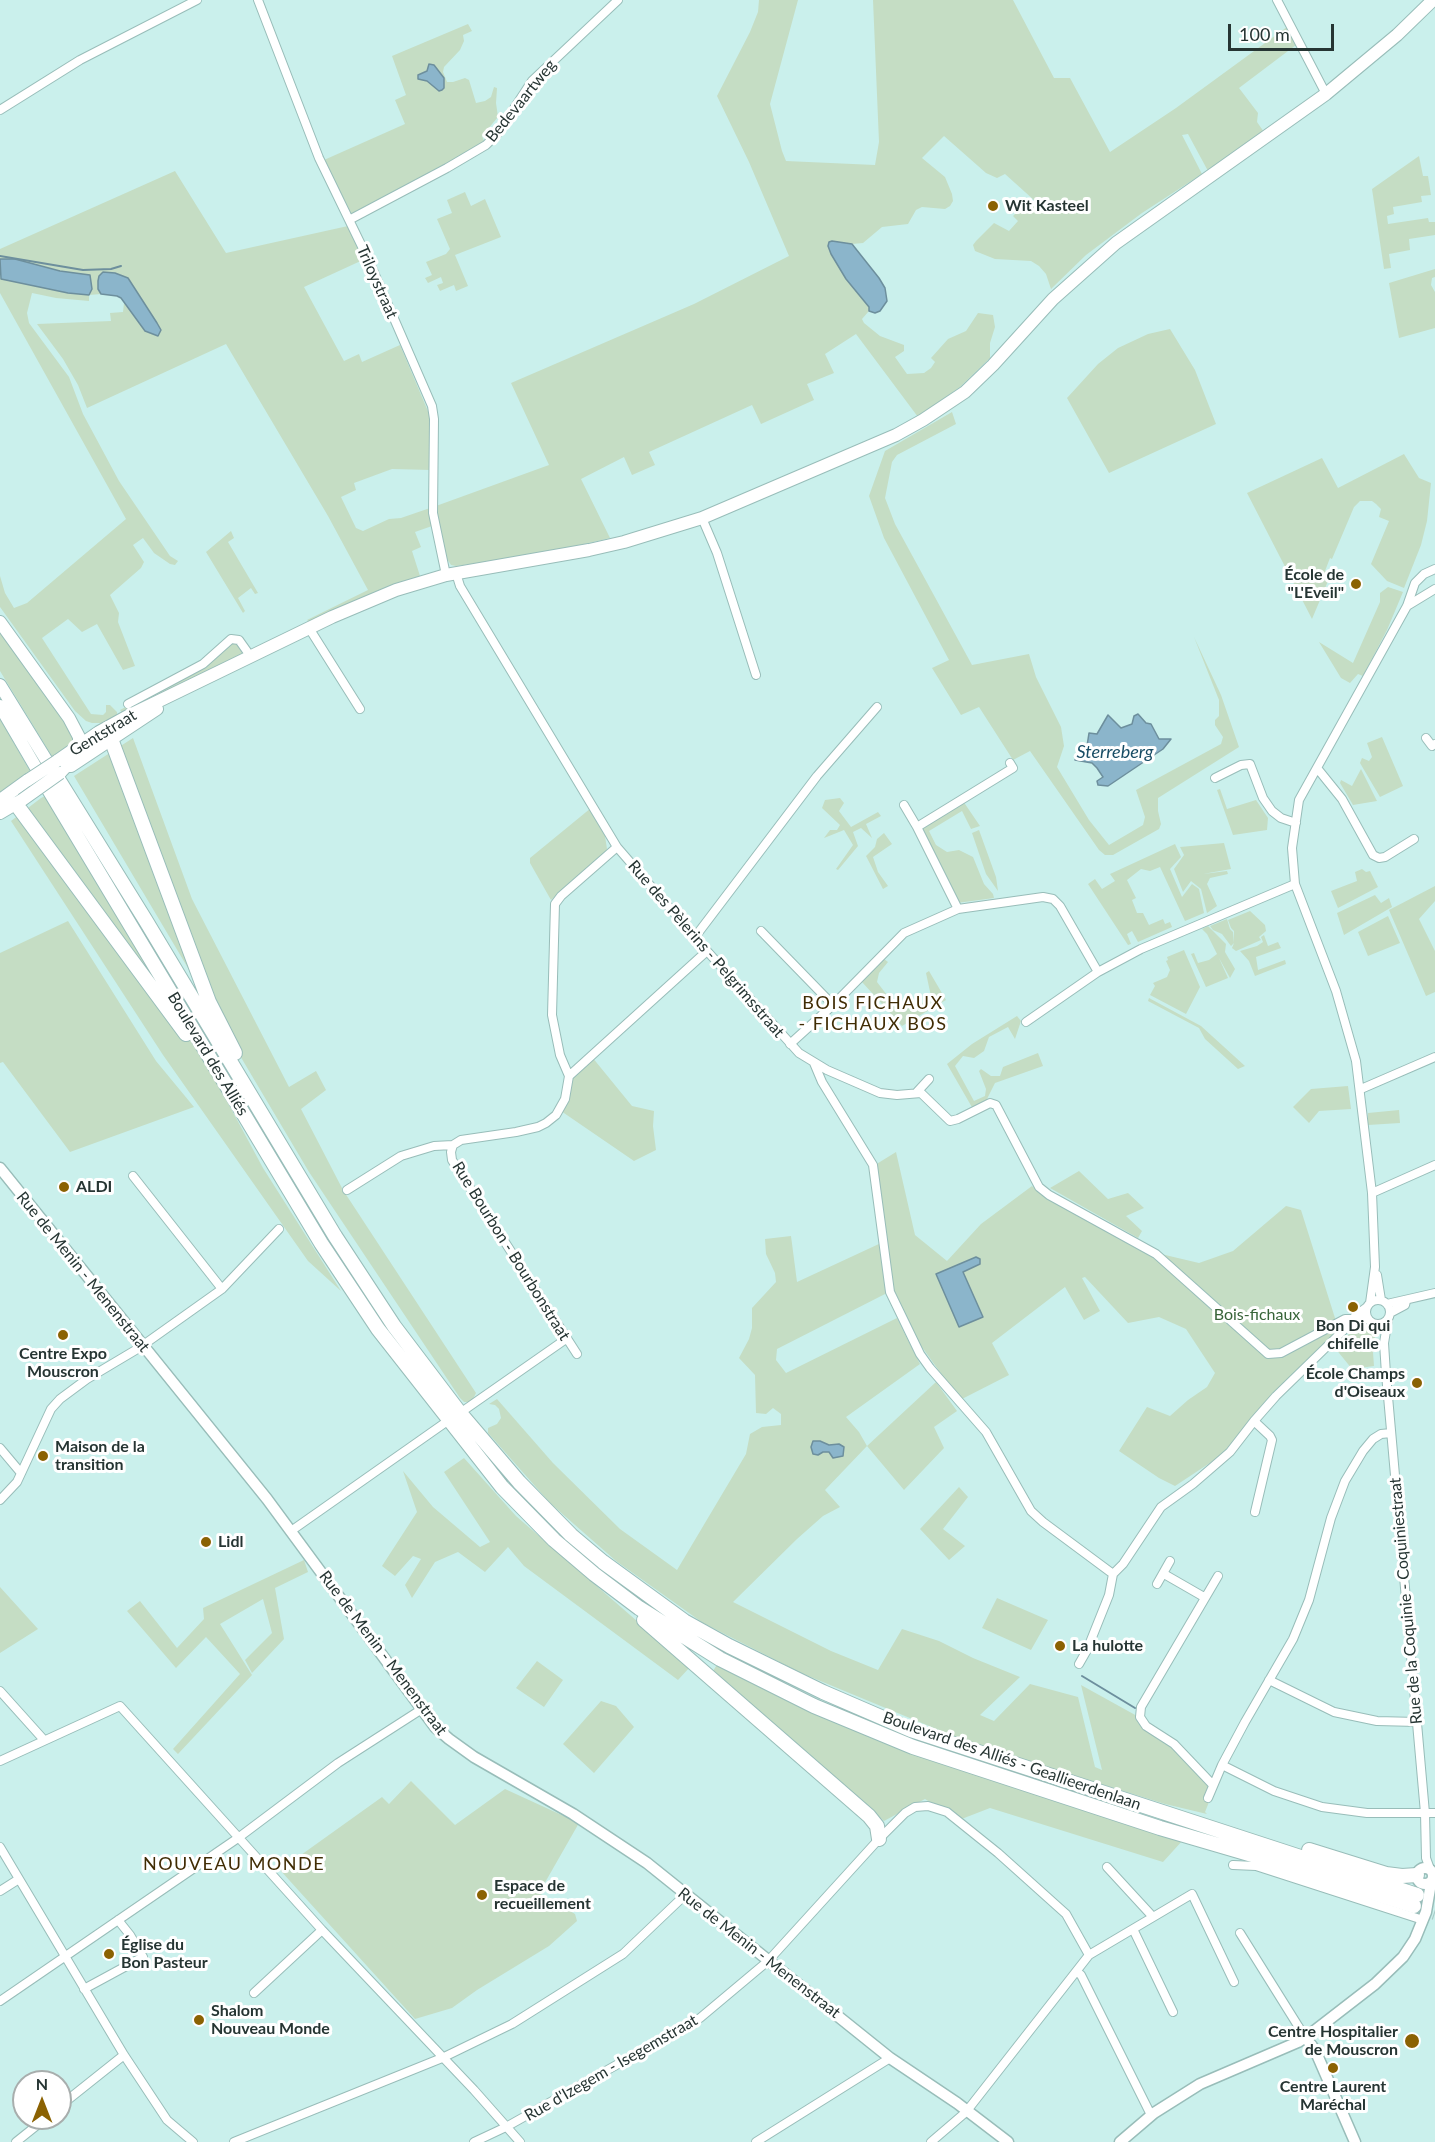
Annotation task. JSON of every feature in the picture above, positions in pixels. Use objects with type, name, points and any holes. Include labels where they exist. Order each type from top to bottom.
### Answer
[{"type":"highway","points":[[105,736],[208,1002],[242,1068],[250,1095]]},
{"type":"highway","name":"Boulevard des Alliés","points":[[52,774],[231,1093],[321,1243],[378,1329]]},
{"type":"highway","name":"Boulevard des Alliés","points":[[52,774],[146,921],[328,1225]]},
{"type":"highway","points":[[18,797],[204,1060],[231,1093]]},
{"type":"highway","name":"Boulevard des Alliés - Geallieerdenlaan","points":[[328,1225],[502,1487],[554,1540],[594,1574],[639,1608],[720,1659],[814,1706],[914,1747],[1108,1811],[1425,1881]]},
{"type":"highway","name":"Boulevard des Alliés - Geallieerdenlaan","points":[[378,1329],[454,1417],[579,1542],[641,1591],[684,1621],[729,1646],[823,1692],[911,1730],[1184,1820],[1425,1881]]},
{"type":"highway","points":[[594,1574],[869,1816],[877,1826],[879,1839]]},
{"type":"highway","points":[[1184,1820],[1212,1823],[1386,1874],[1425,1881]]},
{"type":"main road","points":[[0,813],[77,753],[105,736],[212,676],[309,628],[396,590],[451,574],[589,550],[635,539],[702,518],[896,435],[923,420],[965,392],[1049,303],[1116,243],[1326,94],[1434,1]]},
{"type":"main road","points":[[0,622],[69,718],[79,737],[77,753]]},
{"type":"main road","points":[[0,685],[52,774]]},
{"type":"main road","points":[[0,706],[52,774]]},
{"type":"main road","points":[[69,718],[105,736]]},
{"type":"main road","name":"Gentstraat","points":[[0,800],[18,797],[28,780],[77,753]]},
{"type":"street","points":[[0,110],[80,60],[197,0]]},
{"type":"street","name":"Triloystraat","points":[[258,0],[319,158],[369,261],[434,413],[433,513],[451,574]]},
{"type":"street","name":"Bedevaartweg","points":[[349,220],[486,145],[498,133],[532,81],[618,0]]},
{"type":"street","points":[[1277,0],[1326,94]]},
{"type":"street","points":[[702,518],[717,553],[756,675]]},
{"type":"street","name":"Rue de la Coquinie - Coquiniestraat","points":[[1120,2142],[1151,2115],[1206,2082],[1292,2045],[1305,2037],[1392,1969],[1410,1948],[1423,1920],[1425,1813],[1388,1434],[1384,1343],[1389,1316],[1375,1268],[1372,1193],[1356,1061],[1336,991],[1295,884],[1292,848],[1299,800],[1407,606],[1418,579],[1435,569]]},
{"type":"street","name":"Rue des Pèlerins - Pelgrimsstraat","points":[[451,574],[617,847],[790,1044],[814,1063],[850,1082],[880,1093],[897,1095],[917,1092]]},
{"type":"street","name":"Rue de la Coquinie - Coquiniestraat","points":[[1407,606],[1435,589]]},
{"type":"street","points":[[309,628],[360,710]]},
{"type":"street","name":"Gentstraat","points":[[128,704],[203,664],[231,639],[239,640],[251,657]]},
{"type":"street","points":[[695,937],[818,777],[877,707]]},
{"type":"street","points":[[1426,738],[1432,746],[1435,744]]},
{"type":"street","points":[[917,827],[1013,768],[1010,763]]},
{"type":"street","points":[[1215,778],[1241,765],[1250,764],[1263,798],[1272,811],[1281,818],[1296,823]]},
{"type":"street","points":[[1317,768],[1342,799],[1373,855],[1379,858],[1385,857],[1414,838]]},
{"type":"street","points":[[904,805],[958,909]]},
{"type":"street","points":[[347,1190],[401,1156],[434,1146],[453,1145],[461,1140],[538,1127],[556,1115],[565,1099],[569,1076],[560,1055],[552,1015],[555,904],[561,896],[617,847]]},
{"type":"street","points":[[1026,1022],[1098,972],[1141,949],[1295,884]]},
{"type":"street","points":[[790,1044],[833,1005],[904,933],[958,909],[1043,897],[1053,898],[1060,906],[1098,972]]},
{"type":"street","points":[[760,931],[833,1005]]},
{"type":"street","points":[[569,1076],[707,951]]},
{"type":"street","points":[[1361,1089],[1435,1057]]},
{"type":"street","points":[[814,1063],[822,1082],[873,1165],[890,1292],[920,1354],[986,1432],[1032,1511],[1043,1522],[1113,1574]]},
{"type":"street","points":[[929,1079],[917,1092],[924,1095],[950,1121],[990,1103],[996,1105],[1039,1187],[1049,1195],[1156,1254],[1268,1354],[1281,1353],[1345,1319],[1368,1319],[1378,1324],[1405,1305],[1406,1301]]},
{"type":"street","name":"Rue Bourbon - Bourbonstraat","points":[[453,1145],[452,1160],[577,1354]]},
{"type":"street","points":[[1372,1193],[1435,1166]]},
{"type":"street","name":"Rue de Menin - Menenstraat","points":[[0,1168],[267,1499],[435,1727],[459,1747],[573,1814],[647,1863],[890,2058],[957,2103],[1008,2142]]},
{"type":"street","points":[[133,1176],[222,1289]]},
{"type":"street","points":[[0,1500],[17,1482],[51,1409],[60,1399],[222,1289],[279,1229]]},
{"type":"street","name":"Rue de la Coquinie - Coquiniestraat","points":[[1368,1319],[1366,1313],[1375,1268]]},
{"type":"street","points":[[1079,1664],[1109,1595],[1113,1574],[1161,1507],[1223,1459],[1254,1420],[1368,1305],[1375,1300],[1406,1301],[1435,1293]]},
{"type":"street","name":"Rue de la Coquinie - Coquiniestraat","points":[[1378,1324],[1384,1343]]},
{"type":"street","points":[[291,1531],[566,1340]]},
{"type":"street","points":[[1254,1420],[1272,1440],[1255,1512]]},
{"type":"street","points":[[1208,1798],[1222,1765],[1293,1639],[1309,1600],[1331,1518],[1346,1480],[1373,1438],[1388,1434]]},
{"type":"street","points":[[0,1448],[21,1473]]},
{"type":"street","points":[[1157,1584],[1170,1561]]},
{"type":"street","points":[[1164,1574],[1204,1598]]},
{"type":"street","points":[[1214,1785],[1174,1744],[1146,1726],[1140,1717],[1141,1707],[1218,1576]]},
{"type":"street","points":[[1269,1680],[1334,1712],[1377,1721],[1417,1722]]},
{"type":"street","points":[[0,1691],[44,1740]]},
{"type":"street","points":[[0,1761],[120,1706],[322,1930],[474,2090],[520,2142]]},
{"type":"street","points":[[0,2001],[238,1838],[338,1763],[422,1709]]},
{"type":"street","points":[[1222,1765],[1274,1791],[1322,1807],[1367,1813],[1435,1813]]},
{"type":"street","name":"Rue d'Izegem - Isegemstraat","points":[[474,2142],[506,2127],[700,2018],[768,1960],[879,1839],[904,1813],[915,1807],[928,1806],[947,1812],[999,1853],[1066,1914],[1089,1955]]},
{"type":"street","points":[[0,1847],[124,2055],[167,2120],[193,2142]]},
{"type":"street","points":[[1233,1865],[1256,1866],[1423,1920]]},
{"type":"street","points":[[1107,1867],[1153,1917]]},
{"type":"street","points":[[0,1891],[20,1879]]},
{"type":"street","points":[[932,2142],[966,2112],[1089,1955],[1191,1894],[1234,1982]]},
{"type":"street","points":[[234,2142],[442,2058],[512,2024],[623,1954],[685,1895]]},
{"type":"street","points":[[84,1989],[143,1957],[118,1920]]},
{"type":"street","points":[[1133,1929],[1173,2012]]},
{"type":"street","points":[[254,1994],[322,1930]]},
{"type":"street","points":[[1240,1933],[1315,2050],[1355,2142]]},
{"type":"street","points":[[1077,1972],[1081,1975],[1151,2115]]},
{"type":"street","points":[[72,2096],[124,2055]]},
{"type":"street","points":[[756,2142],[890,2058]]},
{"type":"street","points":[[16,2142],[31,2130]]},
{"type":"green space","points":[[759,0],[798,0],[770,104],[786,161],[875,165],[879,142],[873,0],[1013,0],[1054,78],[1070,78],[1110,152],[1176,108],[1287,27],[1296,45],[1239,88],[1258,113],[1257,122],[1264,132],[1208,171],[1188,134],[1182,135],[1202,174],[1142,213],[1086,255],[1051,289],[1046,274],[1031,261],[995,259],[975,251],[973,245],[994,223],[1009,231],[1018,221],[1013,216],[1025,204],[1032,205],[1035,201],[1005,174],[997,178],[986,173],[944,136],[922,158],[945,177],[952,194],[953,201],[950,206],[945,209],[922,207],[916,210],[908,224],[882,227],[863,243],[832,241],[831,254],[846,279],[870,307],[862,319],[864,323],[880,336],[904,345],[904,351],[895,357],[907,374],[924,373],[931,368],[935,362],[931,358],[948,339],[966,331],[978,313],[993,315],[995,327],[990,343],[990,358],[960,387],[918,417],[856,334],[825,354],[834,373],[807,384],[814,400],[761,424],[752,405],[649,452],[655,465],[632,475],[624,457],[581,479],[610,538],[538,555],[451,565],[444,554],[436,506],[549,465],[511,383],[694,304],[789,256],[749,162],[717,96],[750,32],[758,12]]},
{"type":"green space","points":[[468,24],[472,31],[463,35],[464,41],[460,50],[444,67],[443,72],[447,82],[465,78],[469,80],[476,103],[491,97],[494,87],[497,88],[498,117],[482,136],[484,141],[456,159],[349,215],[324,160],[405,124],[395,100],[406,95],[392,56]]},
{"type":"green space","points":[[1419,156],[1423,176],[1428,176],[1431,195],[1421,196],[1422,202],[1393,207],[1394,214],[1387,216],[1388,224],[1428,218],[1429,222],[1435,222],[1435,235],[1409,239],[1410,250],[1389,254],[1391,268],[1384,269],[1372,189]]},
{"type":"green space","points":[[175,171],[226,253],[348,226],[365,259],[304,287],[344,361],[359,354],[362,362],[400,345],[430,416],[431,470],[392,469],[354,483],[356,490],[341,497],[356,528],[363,531],[389,519],[401,518],[430,508],[432,526],[415,532],[421,547],[412,551],[420,576],[309,622],[307,620],[368,590],[328,516],[226,344],[87,408],[78,385],[63,359],[37,324],[111,321],[110,313],[123,312],[124,303],[145,331],[128,278],[98,289],[101,294],[89,295],[89,301],[32,293],[27,313],[29,323],[69,377],[83,414],[119,481],[170,556],[178,561],[175,565],[170,564],[154,553],[143,538],[133,545],[144,562],[141,568],[110,595],[119,613],[118,622],[135,666],[123,670],[97,624],[82,632],[68,619],[42,638],[91,714],[103,715],[106,712],[106,705],[110,705],[117,712],[117,716],[103,723],[92,723],[86,721],[75,711],[0,607],[0,576],[5,593],[14,608],[27,603],[126,519],[0,293],[0,278],[68,293],[60,271],[15,259],[0,259],[0,249]]},
{"type":"green space","points":[[465,192],[471,206],[485,199],[501,237],[455,255],[468,286],[456,291],[454,285],[440,291],[437,285],[443,283],[441,277],[428,283],[425,278],[432,275],[426,262],[446,254],[450,249],[437,219],[452,213],[447,200]]},
{"type":"green space","points":[[1435,269],[1435,277],[1432,278],[1431,285],[1435,292],[1435,328],[1399,338],[1389,283]]},
{"type":"green space","points":[[1170,329],[1195,370],[1216,424],[1109,473],[1067,398],[1098,364],[1118,348],[1148,334]]},
{"type":"green space","points":[[952,412],[956,424],[897,455],[892,462],[885,498],[895,524],[972,665],[1029,654],[1036,677],[1061,727],[1064,746],[1057,767],[1089,820],[1109,845],[1143,825],[1145,817],[1136,790],[1221,744],[1223,737],[1215,725],[1215,720],[1219,716],[1219,700],[1194,637],[1221,695],[1239,747],[1158,798],[1161,824],[1159,829],[1113,855],[1105,855],[1099,850],[1030,751],[1013,760],[979,707],[961,715],[932,668],[949,660],[884,538],[869,496],[885,451]]},
{"type":"green space","points":[[1404,454],[1419,478],[1431,483],[1427,521],[1421,545],[1404,588],[1387,581],[1371,564],[1389,521],[1379,517],[1381,509],[1372,501],[1360,501],[1354,507],[1332,559],[1330,558],[1325,571],[1331,574],[1312,619],[1247,493],[1322,458],[1338,488]]},
{"type":"green space","points":[[231,531],[234,538],[228,542],[258,593],[255,594],[251,588],[238,598],[245,611],[243,613],[206,552]]},
{"type":"green space","points":[[1388,587],[1403,592],[1387,630],[1363,676],[1358,674],[1350,683],[1341,678],[1319,642],[1353,663],[1380,602],[1380,593]]},
{"type":"green space","points":[[0,629],[67,722],[76,739],[73,745],[53,758],[0,671]]},
{"type":"green space","points":[[237,641],[244,654],[123,714],[120,710],[192,673],[227,644]]},
{"type":"green space","points":[[0,719],[31,773],[0,794]]},
{"type":"green space","points":[[1382,737],[1403,786],[1380,797],[1360,763],[1362,758],[1369,761],[1372,757],[1367,743]]},
{"type":"green space","points":[[133,738],[192,899],[289,1087],[316,1071],[326,1090],[301,1109],[343,1190],[476,1393],[469,1402],[464,1402],[460,1398],[309,1172],[74,776]]},
{"type":"green space","points":[[1361,769],[1377,801],[1353,805],[1340,783],[1341,780],[1352,786]]},
{"type":"green space","points":[[1220,789],[1227,809],[1256,800],[1268,818],[1267,830],[1233,835],[1217,790]]},
{"type":"green space","points":[[51,793],[135,930],[263,1168],[341,1291],[308,1261],[163,1055],[11,821]]},
{"type":"green space","points":[[840,798],[844,803],[839,811],[851,827],[878,812],[881,816],[866,824],[872,838],[861,828],[853,832],[858,846],[838,870],[836,869],[853,845],[844,830],[824,838],[830,830],[837,830],[840,825],[822,808],[825,800]]},
{"type":"green space","points":[[963,801],[980,826],[971,829],[962,811],[929,831],[936,845],[947,852],[959,850],[973,857],[984,884],[994,898],[957,903],[920,827]]},
{"type":"green space","points":[[591,808],[605,836],[607,849],[551,900],[530,863],[530,858]]},
{"type":"green space","points":[[979,830],[996,877],[998,891],[986,874],[972,833]]},
{"type":"green space","points":[[884,833],[892,844],[873,857],[878,872],[888,886],[883,889],[866,856],[875,847],[877,839]]},
{"type":"green space","points":[[1224,843],[1231,869],[1203,874],[1227,871],[1228,874],[1210,878],[1207,884],[1217,906],[1207,913],[1201,889],[1191,881],[1183,892],[1174,869],[1184,855],[1180,847]]},
{"type":"green space","points":[[1175,844],[1181,857],[1170,869],[1182,897],[1192,884],[1199,889],[1204,913],[1185,921],[1160,867],[1150,871],[1141,869],[1127,880],[1136,898],[1132,900],[1137,913],[1143,913],[1149,925],[1163,919],[1165,924],[1170,922],[1172,927],[1138,942],[1132,931],[1127,934],[1131,944],[1128,945],[1088,884],[1095,879],[1102,889],[1115,881],[1110,874]]},
{"type":"green space","points":[[1362,869],[1366,872],[1370,871],[1378,887],[1338,908],[1331,891],[1357,881],[1355,872]]},
{"type":"green space","points":[[1435,886],[1435,901],[1419,919],[1435,951],[1435,992],[1426,996],[1389,910]]},
{"type":"green space","points":[[1375,895],[1381,903],[1389,898],[1392,907],[1344,935],[1337,913]]},
{"type":"green space","points":[[1250,911],[1265,925],[1266,931],[1259,937],[1261,940],[1236,951],[1232,948],[1234,931],[1228,920]]},
{"type":"green space","points":[[1388,916],[1400,943],[1368,956],[1358,932]]},
{"type":"green space","points":[[1227,919],[1233,932],[1234,943],[1231,946],[1222,934],[1210,926]]},
{"type":"green space","points":[[68,921],[156,1061],[194,1107],[70,1152],[3,1062],[0,1063],[0,953]]},
{"type":"green space","points":[[1208,926],[1226,944],[1225,952],[1235,969],[1230,978],[1219,958],[1228,978],[1206,987],[1191,954],[1194,953],[1198,963],[1209,960],[1217,954],[1202,929]]},
{"type":"green space","points":[[1264,935],[1268,946],[1278,942],[1281,948],[1256,957],[1258,970],[1285,960],[1286,964],[1255,976],[1249,961],[1240,951],[1263,942],[1261,937]]},
{"type":"green space","points":[[1184,950],[1200,987],[1186,1014],[1150,995],[1155,986],[1153,983],[1167,977],[1170,970],[1166,961],[1167,957]]},
{"type":"green space","points":[[884,959],[888,962],[879,973],[877,982],[897,1003],[908,1005],[932,1001],[926,973],[929,971],[946,1000],[902,1026],[862,982]]},
{"type":"green space","points":[[1149,998],[1201,1026],[1245,1066],[1238,1069],[1205,1039],[1199,1028],[1148,1001]]},
{"type":"green space","points":[[1017,1016],[1021,1021],[1015,1039],[1008,1027],[989,1037],[984,1051],[974,1058],[963,1056],[955,1066],[974,1101],[985,1096],[986,1089],[979,1071],[981,1069],[991,1076],[1000,1076],[1003,1067],[1038,1053],[1043,1066],[995,1083],[986,1101],[973,1109],[947,1064],[972,1044]]},
{"type":"green space","points":[[592,1057],[632,1106],[654,1111],[656,1150],[634,1161],[561,1111],[570,1080]]},
{"type":"green space","points":[[1348,1086],[1351,1109],[1319,1111],[1309,1123],[1293,1107],[1311,1089]]},
{"type":"green space","points":[[1399,1110],[1400,1123],[1368,1125],[1368,1113]]},
{"type":"green space","name":"Bois-fichaux","points":[[896,1152],[915,1235],[947,1261],[981,1224],[1032,1186],[1045,1197],[1144,1250],[1199,1263],[1233,1251],[1286,1206],[1301,1210],[1340,1334],[1225,1453],[1175,1486],[1119,1451],[1147,1407],[1170,1416],[1207,1387],[1215,1373],[1186,1329],[1159,1317],[1128,1323],[1085,1277],[1082,1278],[1100,1311],[1084,1320],[1065,1287],[992,1343],[1009,1375],[960,1400],[914,1336],[892,1292],[875,1165]]},
{"type":"green space","points":[[1079,1171],[1108,1199],[1128,1193],[1144,1208],[1126,1216],[1142,1231],[1138,1238],[1050,1188]]},
{"type":"green space","points":[[791,1236],[797,1282],[881,1243],[887,1293],[777,1349],[776,1360],[786,1373],[897,1318],[920,1364],[846,1417],[867,1446],[825,1490],[840,1507],[823,1516],[797,1539],[733,1602],[831,1651],[878,1670],[902,1629],[939,1641],[1020,1677],[980,1715],[994,1721],[1030,1684],[1078,1697],[1095,1767],[1102,1770],[1081,1685],[1137,1716],[1138,1723],[1172,1747],[1209,1786],[1204,1799],[1209,1802],[1205,1812],[1207,1814],[1165,1804],[975,1745],[801,1673],[703,1623],[616,1561],[550,1503],[488,1433],[488,1428],[497,1424],[501,1418],[499,1409],[489,1404],[497,1399],[553,1463],[620,1529],[677,1570],[746,1454],[750,1434],[762,1427],[781,1425],[781,1414],[773,1408],[766,1414],[756,1413],[755,1375],[739,1358],[752,1328],[752,1308],[776,1282],[775,1273],[766,1254],[765,1239]]},
{"type":"green space","points":[[1363,1323],[1374,1329],[1376,1351],[1373,1352],[1374,1366],[1352,1369],[1335,1348],[1359,1324]]},
{"type":"green space","points":[[936,1382],[957,1411],[934,1427],[944,1448],[904,1490],[867,1446]]},
{"type":"green space","points":[[464,1458],[516,1516],[690,1667],[678,1680],[524,1566],[508,1547],[485,1572],[458,1552],[435,1562],[412,1598],[405,1585],[421,1559],[413,1556],[395,1576],[382,1566],[417,1512],[403,1471],[433,1507],[480,1547],[490,1542],[444,1472]]},
{"type":"green space","points":[[959,1487],[968,1497],[943,1529],[965,1546],[949,1560],[920,1529]]},
{"type":"green space","points":[[304,1560],[308,1572],[275,1588],[284,1639],[252,1673],[245,1660],[272,1633],[263,1599],[220,1624],[252,1675],[178,1754],[173,1749],[240,1674],[206,1637],[176,1668],[127,1611],[140,1601],[177,1648],[204,1619],[203,1608]]},
{"type":"green space","points":[[0,1587],[38,1629],[0,1653]]},
{"type":"green space","points":[[997,1598],[1048,1620],[1031,1650],[982,1628]]},
{"type":"green space","points":[[537,1661],[563,1680],[544,1707],[516,1688]]},
{"type":"green space","points":[[718,1663],[819,1716],[958,1769],[1183,1840],[1163,1862],[990,1808],[959,1820],[925,1799],[884,1821],[713,1671]]},
{"type":"green space","points":[[601,1701],[616,1706],[634,1727],[594,1773],[563,1744]]},
{"type":"green space","points":[[411,1781],[455,1825],[505,1789],[579,1823],[539,1893],[575,1914],[577,1921],[549,1946],[452,2008],[415,2019],[280,1870],[382,1797],[389,1804]]},
{"type":"water","points":[[429,64],[434,65],[444,78],[442,90],[439,91],[427,81],[418,79],[418,75],[427,71]]},
{"type":"water","points":[[832,241],[852,244],[879,278],[885,288],[887,301],[880,311],[875,313],[869,311],[869,307],[846,279],[828,246]]},
{"type":"water","points":[[0,259],[15,259],[60,271],[90,275],[92,289],[89,295],[68,293],[1,279]]},
{"type":"water","points":[[103,272],[115,273],[128,278],[161,330],[158,336],[145,331],[121,298],[101,294],[98,281]]},
{"type":"water","name":"Sterreberg","points":[[1138,714],[1146,723],[1151,724],[1159,739],[1171,739],[1163,749],[1108,786],[1098,785],[1097,781],[1103,777],[1097,768],[1092,763],[1075,760],[1078,753],[1087,746],[1089,733],[1097,734],[1108,715],[1121,728],[1132,724],[1134,716]]},
{"type":"water","points":[[976,1257],[980,1259],[980,1264],[963,1272],[983,1317],[959,1327],[936,1274]]},
{"type":"water","points":[[813,1441],[829,1445],[839,1444],[844,1447],[843,1456],[833,1458],[829,1452],[813,1454],[811,1447]]},
{"type":"waterway","points":[[0,256],[83,270],[111,269],[121,266]]},
{"type":"waterway","points":[[1082,1676],[1135,1708]]},
{"type":"tunnel","points":[[1414,1906],[1435,1913]]},
{"type":"place","name":"Wit Kasteel","points":[[993,206]]},
{"type":"place","name":"École de \"L'Eveil\"","points":[[1356,584]]},
{"type":"place","name":"ALDI","points":[[64,1187]]},
{"type":"place","name":"Bon Di qui chifelle","points":[[1353,1307]]},
{"type":"place","name":"Centre Expo Mouscron","points":[[63,1335]]},
{"type":"place","name":"École Champs d'Oiseaux","points":[[1417,1383]]},
{"type":"place","name":"Maison de la transition","points":[[43,1456]]},
{"type":"place","name":"Lidl","points":[[206,1542]]},
{"type":"place","name":"La hulotte","points":[[1060,1646]]},
{"type":"place","name":"Espace de recueillement","points":[[482,1895]]},
{"type":"place","name":"Église du Bon Pasteur","points":[[109,1954]]},
{"type":"place","name":"Shalom Nouveau Monde","points":[[199,2020]]},
{"type":"place","name":"Centre Hospitalier de Mouscron","points":[[1412,2041]]},
{"type":"place","name":"Centre Laurent Maréchal","points":[[1333,2068]]},
{"type":"district","name":"BOIS FICHAUX - FICHAUX BOS","points":[[873,1013]]},
{"type":"district","name":"NOUVEAU MONDE","points":[[234,1864]]}]
